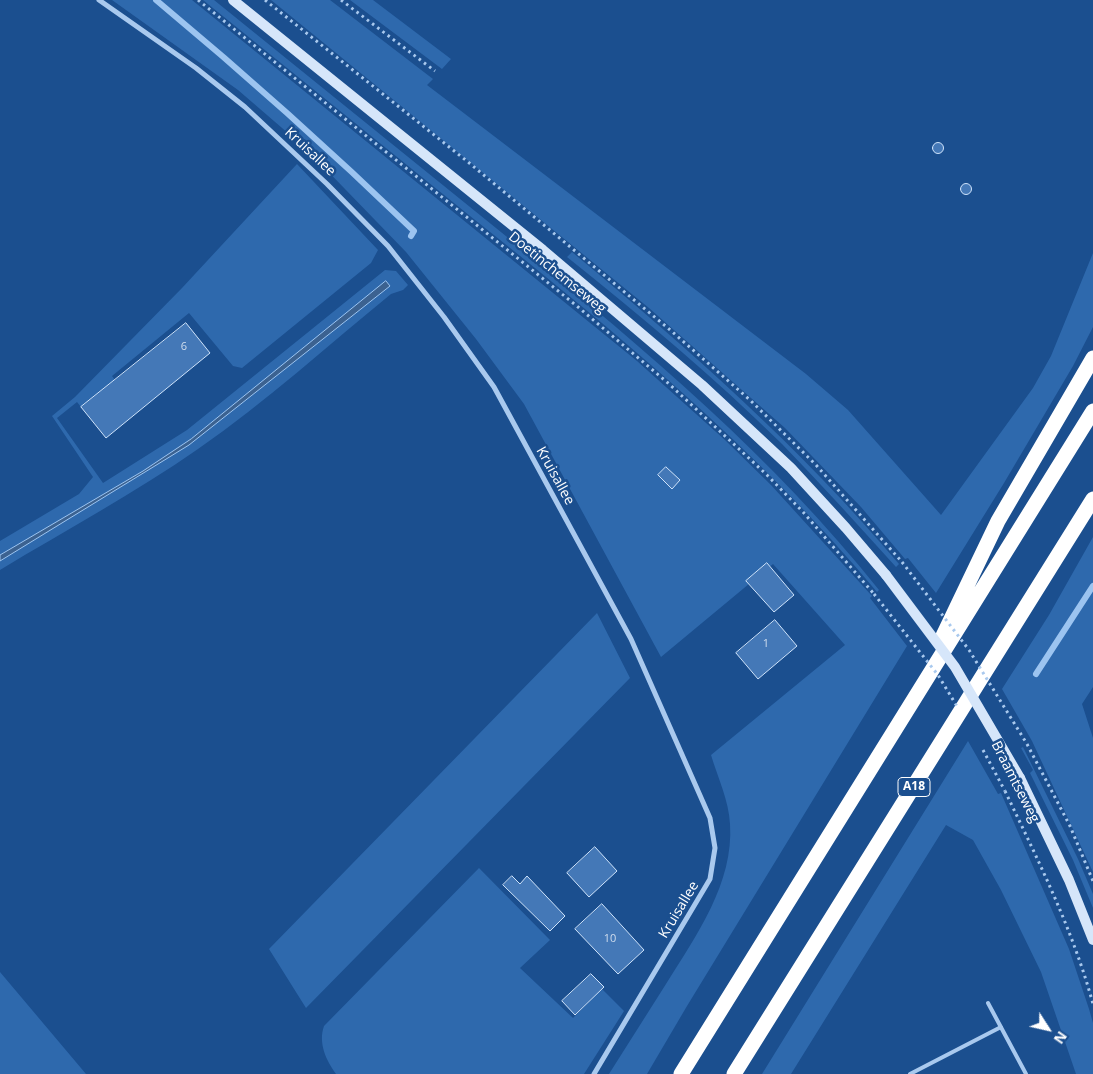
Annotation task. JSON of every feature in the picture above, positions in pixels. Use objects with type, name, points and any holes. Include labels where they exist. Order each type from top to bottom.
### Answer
[{"type":"highway","points":[[908,709],[998,521],[1093,358]]},
{"type":"highway","points":[[681,1074],[1093,411]]},
{"type":"highway","name":"A18","points":[[734,1074],[1093,499]]},
{"type":"street","name":"Kruisallee","points":[[99,0],[196,68],[245,107],[328,184],[388,246],[444,317],[494,387],[631,639],[710,818],[715,848],[710,879],[594,1074]]},
{"type":"street","name":"Doetinchemseweg","points":[[233,0],[550,256],[702,385],[791,468],[886,575]]},
{"type":"street","name":"Braamtseweg","points":[[886,575],[955,667],[1020,778],[1069,880],[1093,940]]},
{"type":"lane","points":[[988,1003],[1026,1074]]},
{"type":"lane","points":[[910,1074],[1001,1027]]},
{"type":"path","name":"Doetinchemseweg","points":[[198,0],[578,307],[668,383],[767,475],[803,512],[874,594],[938,675],[962,714]]},
{"type":"path","points":[[340,0],[435,71]]},
{"type":"path","name":"Braamtseweg","points":[[902,562],[969,650],[1027,744],[1070,826],[1093,881]]},
{"type":"path","name":"Braamtseweg","points":[[982,748],[1005,791],[1051,890],[1075,949],[1093,1004]]},
{"type":"shaded area","points":[[112,0],[192,0],[637,361],[725,440],[771,485],[872,596],[870,598],[907,646],[647,1074],[609,1074],[700,928],[711,908],[726,867],[730,846],[729,815],[711,755],[845,645],[773,564],[661,657],[524,404],[476,339],[406,252],[314,157],[238,90]]},
{"type":"shaded area","points":[[203,0],[214,0],[517,245],[661,366],[753,451],[796,495],[879,590],[877,592],[831,539],[734,440],[631,348]]},
{"type":"shaded area","points":[[271,0],[330,0],[433,79],[427,85],[806,374],[848,410],[941,515],[1033,388],[1051,356],[1093,253],[1093,327],[1073,366],[1004,483],[936,593],[908,558],[905,559],[861,507],[785,428],[649,308]]},
{"type":"shaded area","points":[[350,0],[373,0],[451,59],[442,69]]},
{"type":"shaded area","points":[[297,164],[378,250],[371,263],[242,368],[233,366],[189,313],[112,376],[115,380],[81,407],[77,402],[57,418],[103,483],[187,430],[385,270],[396,271],[408,285],[403,290],[391,294],[272,393],[198,449],[125,496],[0,570],[0,541],[79,494],[93,477],[52,416],[75,397],[182,288]]},
{"type":"shaded area","points":[[572,252],[701,362],[742,400],[823,480],[899,564],[896,567],[797,459],[730,395],[650,324],[567,257]]},
{"type":"shaded area","points":[[386,281],[390,286],[189,445],[0,561],[0,555],[143,471],[191,439]]},
{"type":"shaded area","points":[[1093,537],[1093,687],[1082,704],[1093,738],[1093,872],[1032,741],[1002,689],[1049,615]]},
{"type":"shaded area","points":[[597,613],[630,678],[306,1008],[269,949]]},
{"type":"shaded area","points":[[968,741],[998,794],[1001,793],[1069,949],[1093,1023],[1093,1074],[1076,1074],[1041,972],[1001,890],[973,840],[946,825],[791,1074],[762,1074]]},
{"type":"shaded area","points":[[1023,747],[1078,859],[1093,894],[1093,908],[1073,860],[1030,773],[1033,770],[1021,748]]},
{"type":"shaded area","points":[[479,868],[550,940],[520,968],[573,1018],[602,989],[624,1011],[584,1074],[336,1074],[324,1051],[322,1032],[324,1026]]},
{"type":"shaded area","points":[[0,972],[86,1074],[0,1074]]},
{"type":"building","points":[[936,143],[940,143],[943,148],[942,152],[936,153],[933,150],[933,146]]},
{"type":"building","points":[[964,184],[968,184],[971,189],[970,193],[964,194],[961,191],[961,187]]},
{"type":"building","points":[[186,323],[210,353],[106,438],[81,407]]},
{"type":"building","points":[[666,467],[680,480],[672,489],[658,475]]},
{"type":"building","points":[[767,563],[794,595],[774,612],[746,581]]},
{"type":"building","points":[[775,620],[797,646],[758,679],[736,653]]},
{"type":"building","points":[[595,847],[617,871],[589,897],[567,873]]},
{"type":"building","points":[[512,876],[520,884],[527,876],[565,916],[550,931],[503,885]]},
{"type":"building","points":[[602,904],[644,950],[618,974],[575,929]]},
{"type":"building","points":[[591,974],[604,987],[575,1015],[562,1001]]},
{"type":"waterway","points":[[156,0],[287,113],[351,172],[414,231],[411,236]]},
{"type":"waterway","points":[[1036,674],[1093,586]]}]
